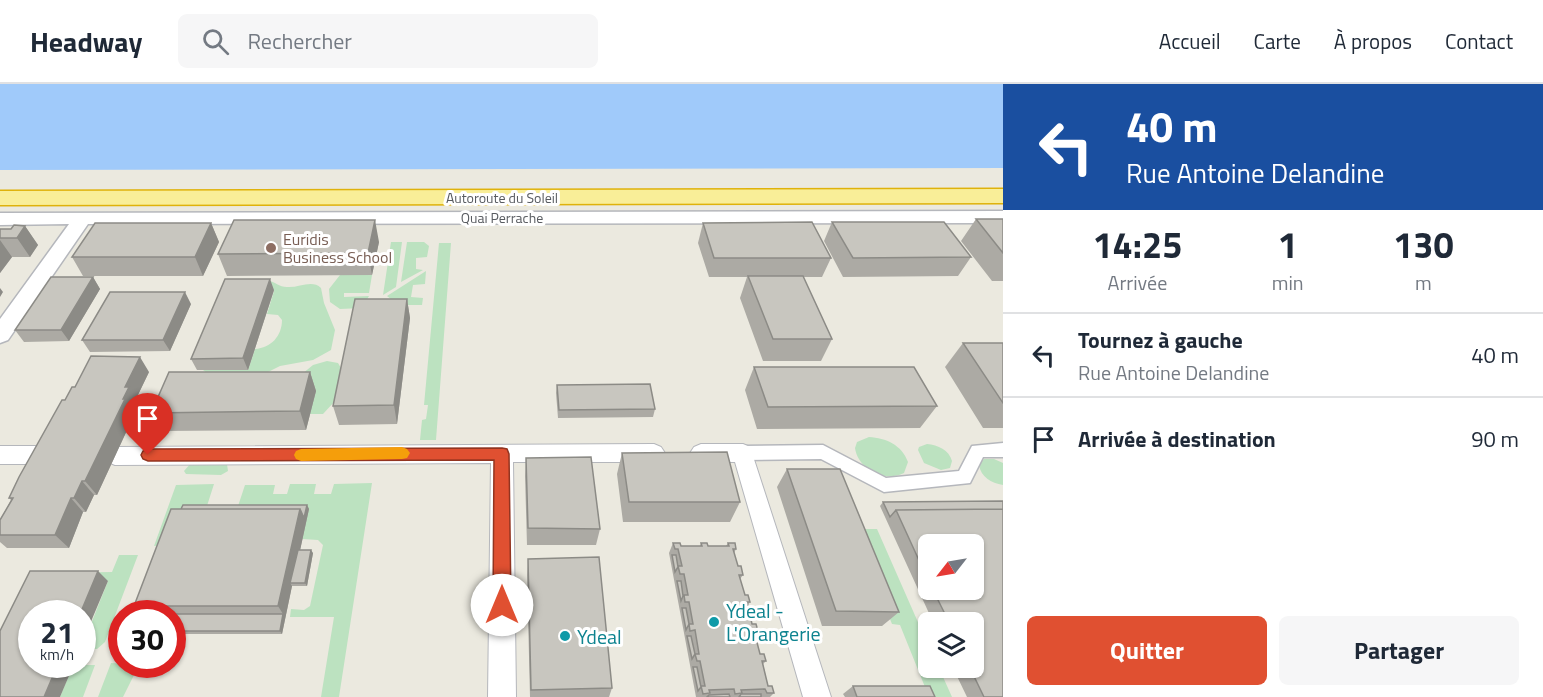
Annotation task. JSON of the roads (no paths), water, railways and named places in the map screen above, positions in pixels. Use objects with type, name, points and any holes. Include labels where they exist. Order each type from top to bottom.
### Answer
[{"type":"highway","name":"Autoroute du Soleil","points":[[0,179],[1003,177]]},
{"type":"highway","name":"Autoroute du Soleil","points":[[0,198],[1003,196]]},
{"type":"street","name":"Quai Perrache","points":[[0,219],[1003,217]]},
{"type":"street","points":[[0,335],[83,218]]},
{"type":"street","points":[[115,456],[824,452],[884,485],[964,478],[978,451],[1003,450]]},
{"type":"street","points":[[743,453],[817,697]]},
{"type":"street","points":[[502,454],[502,697]]},
{"type":"street","points":[[0,455],[52,455]]},
{"type":"water","points":[[0,84],[1003,84],[1003,168],[0,170]]},
{"type":"place","name":"Euridis Business School","points":[[271,248]]},
{"type":"place","name":"Ydeal - L'Orangerie","points":[[714,622]]},
{"type":"place","name":"Ydeal","points":[[565,636]]}]
